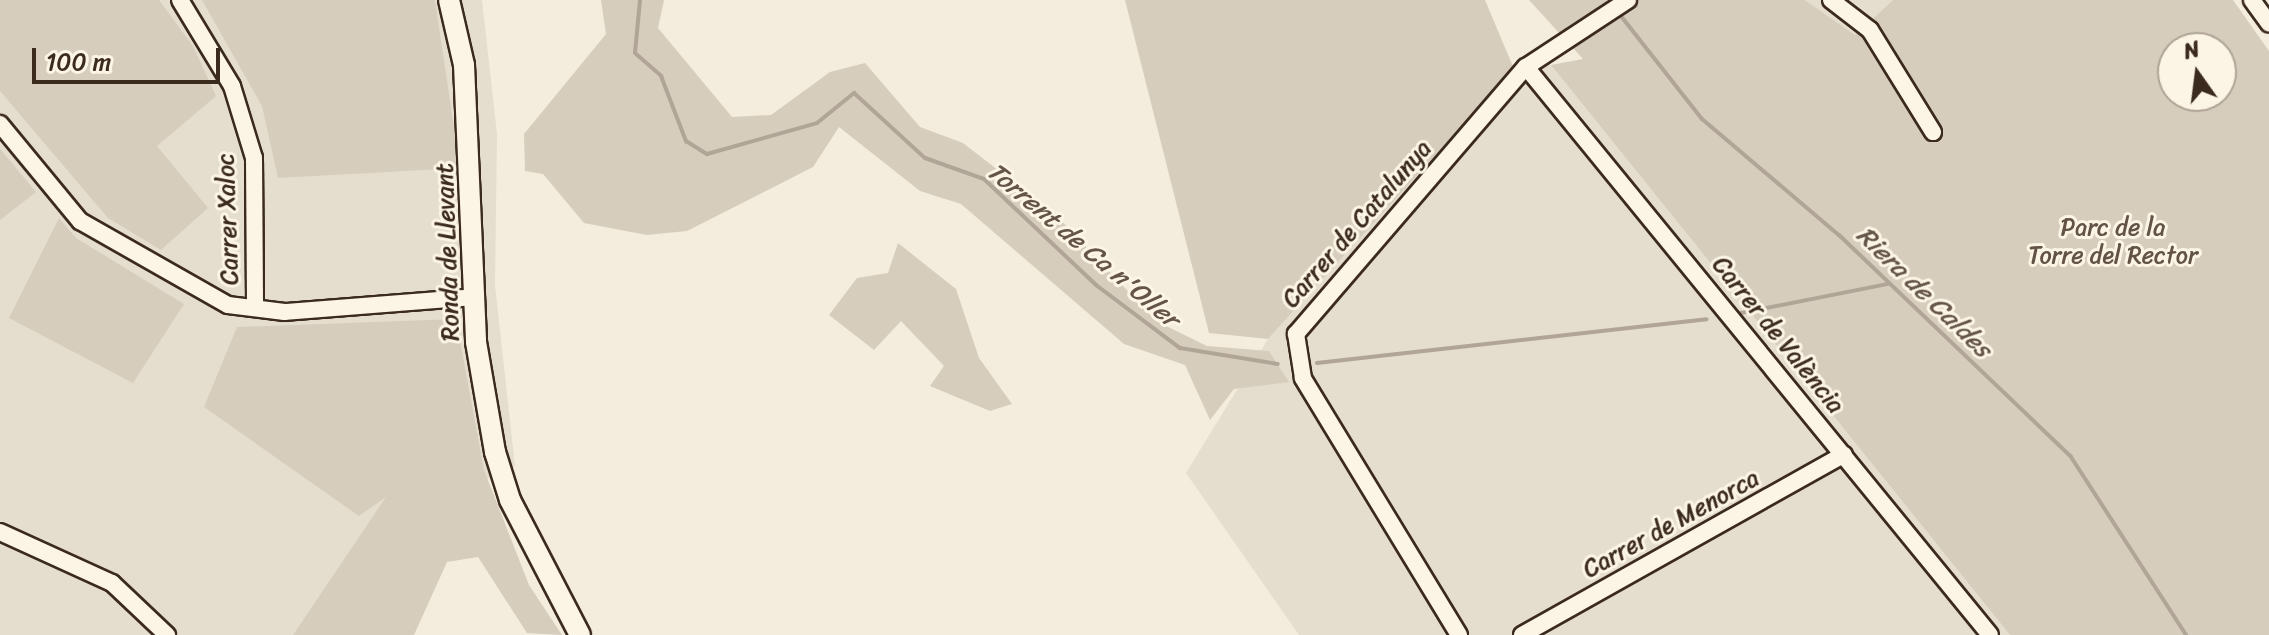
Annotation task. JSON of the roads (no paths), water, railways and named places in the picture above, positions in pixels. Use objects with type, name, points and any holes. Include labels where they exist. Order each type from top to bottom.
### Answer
[{"type":"main road","name":"Ronda de Llevant","points":[[449,0],[464,65],[475,297],[495,452],[510,500],[580,635]]},
{"type":"street","name":"Carrer Xaloc","points":[[180,0],[232,86],[254,158],[255,308]]},
{"type":"street","name":"Carrer de Catalunya","points":[[1459,635],[1303,378],[1294,347],[1302,320],[1526,67],[1549,47],[1628,0]]},
{"type":"street","points":[[1831,0],[1870,30],[1933,132]]},
{"type":"street","points":[[2252,0],[2269,23]]},
{"type":"street","name":"Carrer de València","points":[[1526,67],[1990,635]]},
{"type":"street","points":[[0,124],[80,221],[228,305],[255,308],[475,297]]},
{"type":"street","name":"Carrer de Menorca","points":[[1522,635],[1844,454]]},
{"type":"street","points":[[0,532],[112,583],[167,635]]},
{"type":"waterway","name":"Torrent de Ca n'Oller","points":[[640,0],[635,53],[661,76],[686,141],[707,154],[817,123],[854,93],[925,158],[984,179],[1096,285],[1180,348],[1278,364]]},
{"type":"waterway","name":"Riera de Caldes","points":[[1617,11],[1702,119],[1839,235],[2071,457],[2186,635]]},
{"type":"waterway","name":"Torrent de Ca n'Oller","points":[[1741,313],[1888,284]]},
{"type":"waterway","name":"Torrent de Ca n'Oller","points":[[1317,363],[1707,319]]},
{"type":"park label","name":"Parc de la Torre del Rector","points":[[2113,242]]}]
